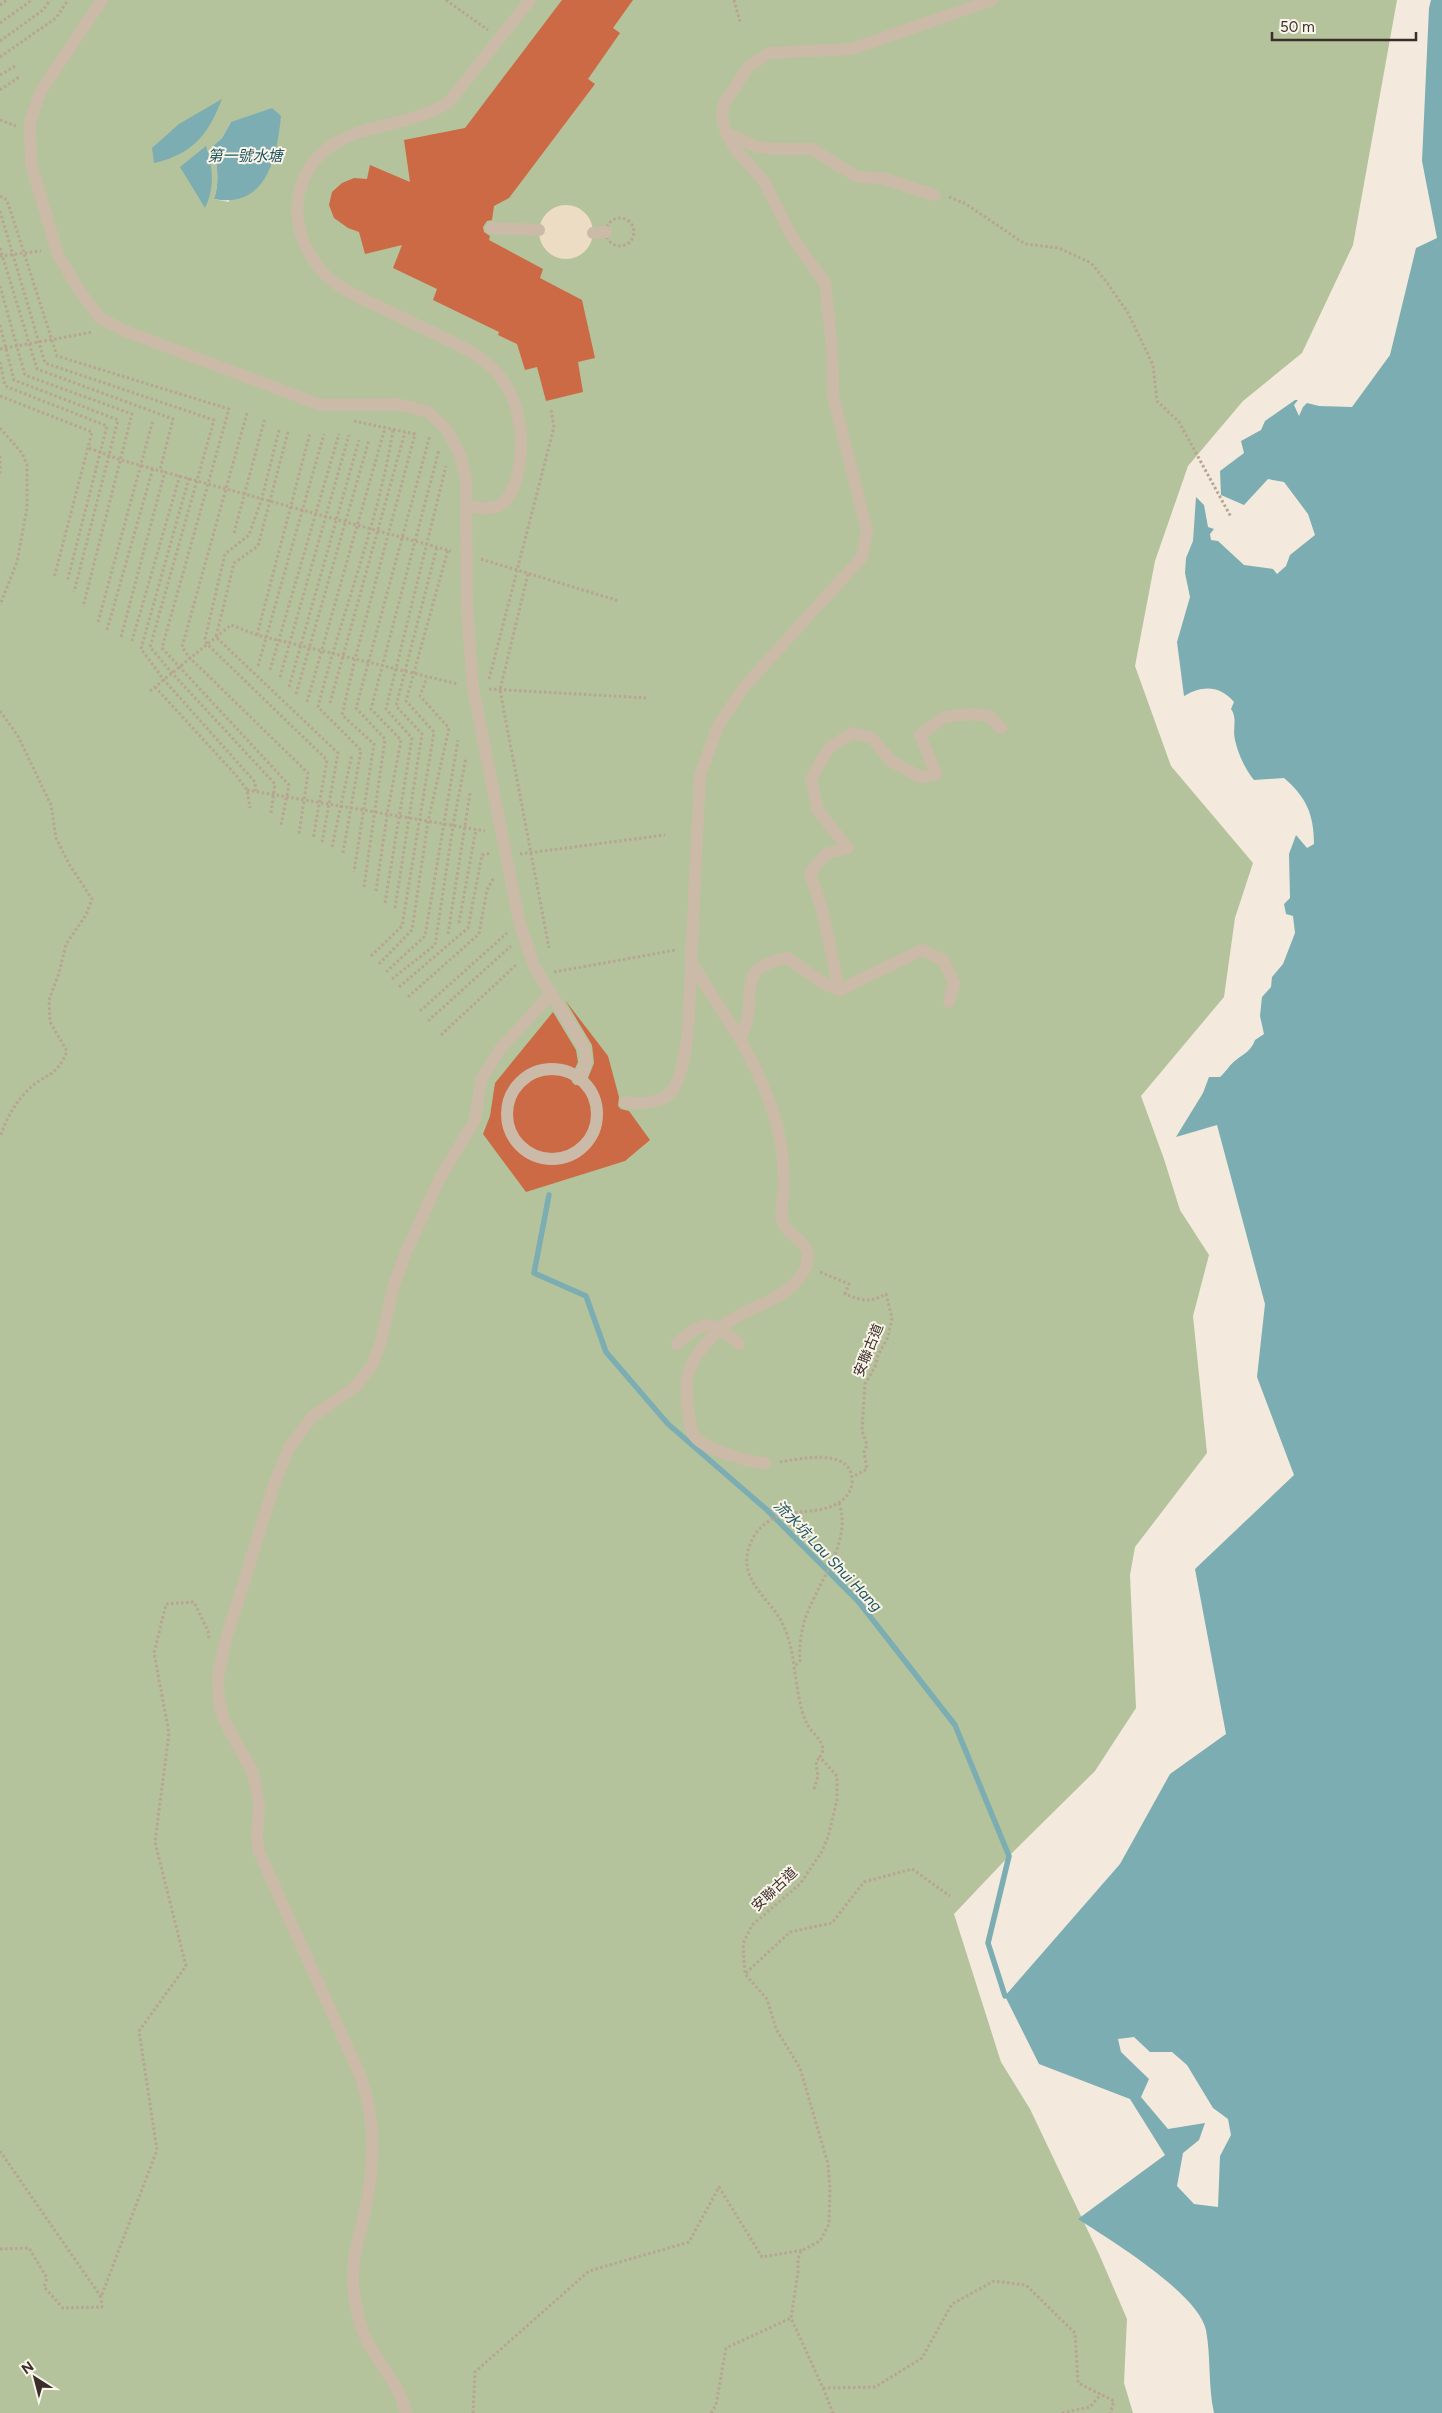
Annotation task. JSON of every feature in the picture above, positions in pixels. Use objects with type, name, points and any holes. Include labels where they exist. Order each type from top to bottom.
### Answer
[{"type":"street","points":[[102,0],[41,91],[30,122],[31,164],[57,249],[79,290],[100,318],[124,331],[321,405],[398,404],[428,412],[446,429],[460,454],[466,479],[465,554],[472,688],[519,922],[529,954],[550,995],[584,1046],[587,1058],[585,1069],[579,1078]]},
{"type":"street","points":[[466,506],[488,509],[497,507],[509,497],[515,483],[520,456],[520,426],[514,400],[508,387],[495,369],[476,354],[351,293],[331,280],[315,263],[304,244],[298,223],[298,201],[304,179],[310,169],[332,146],[350,135],[363,130],[436,110],[449,102],[530,0]]},
{"type":"street","points":[[625,1102],[652,1102],[671,1092],[680,1073],[688,1022],[700,774],[718,726],[744,687],[862,557],[868,531],[833,395],[832,347],[825,283],[792,237],[764,180],[736,150],[726,133],[722,117],[724,104],[748,67],[764,55],[782,51],[852,49],[992,0]]},
{"type":"street","points":[[726,133],[757,147],[812,149],[857,177],[882,178],[934,195]]},
{"type":"street","points":[[491,228],[539,230]]},
{"type":"street","points":[[593,233],[606,232]]},
{"type":"street","points":[[839,990],[823,913],[810,873],[826,854],[848,848],[818,811],[811,778],[830,748],[852,733],[872,738],[891,762],[920,777],[936,774],[920,735],[944,717],[972,714],[989,716],[1001,728]]},
{"type":"street","points":[[740,1039],[748,1015],[748,990],[754,973],[768,962],[787,958],[825,984],[839,990],[922,950],[943,960],[954,983],[949,1002]]},
{"type":"street","points":[[691,962],[740,1039],[759,1074],[772,1109],[782,1150],[784,1190],[781,1212],[783,1224],[801,1240],[807,1252],[806,1265],[799,1277],[784,1294],[761,1307],[739,1315],[720,1327],[697,1355],[687,1379],[690,1427],[694,1436],[703,1444],[753,1462],[766,1464]]},
{"type":"street","points":[[406,2413],[395,2384],[368,2342],[358,2316],[354,2290],[354,2254],[366,2208],[371,2171],[372,2130],[367,2096],[360,2075],[259,1852],[256,1787],[248,1763],[224,1720],[220,1703],[218,1677],[225,1642],[285,1456],[312,1417],[354,1387],[373,1364],[381,1341],[392,1288],[406,1252],[440,1178],[475,1120],[481,1080],[500,1049],[550,995]]},
{"type":"street","points":[[545,1070],[558,1070],[579,1078],[590,1090],[597,1111],[593,1132],[587,1142],[570,1155],[559,1158],[548,1159],[528,1152],[518,1143],[511,1132],[508,1105],[513,1093],[521,1082],[532,1074],[545,1070]]},
{"type":"street","points":[[676,1344],[698,1327],[708,1323],[720,1327],[740,1344]]},
{"type":"path","points":[[0,5],[7,0]]},
{"type":"path","points":[[0,23],[32,0]]},
{"type":"path","points":[[0,41],[43,10],[50,0]]},
{"type":"path","points":[[0,57],[56,18],[68,0]]},
{"type":"path","points":[[446,0],[500,39]]},
{"type":"path","points":[[734,0],[740,22]]},
{"type":"path","points":[[0,75],[16,65]]},
{"type":"path","points":[[0,90],[19,77]]},
{"type":"path","points":[[0,196],[7,200],[57,356],[229,409],[162,648],[289,784],[281,825]]},
{"type":"path","points":[[951,197],[966,204],[1020,242],[1059,248],[1073,253],[1090,263],[1098,271],[1128,313],[1153,365],[1157,401],[1179,422],[1230,517]]},
{"type":"path","points":[[0,211],[45,363],[214,420],[150,646],[172,673],[275,784],[271,813]]},
{"type":"path","points":[[0,248],[28,345],[37,369],[173,419],[160,470]]},
{"type":"path","points":[[1,256],[57,249]]},
{"type":"path","points":[[0,286],[25,375],[132,414],[83,607]]},
{"type":"path","points":[[0,325],[14,380],[118,420],[74,592]]},
{"type":"path","points":[[0,349],[98,331]]},
{"type":"path","points":[[0,362],[5,386],[107,426],[67,582]]},
{"type":"path","points":[[0,396],[92,432],[54,578]]},
{"type":"path","points":[[488,699],[487,689],[554,427],[551,410]]},
{"type":"path","points":[[248,414],[182,647],[190,658],[308,773],[299,834]]},
{"type":"path","points":[[234,533],[265,418]]},
{"type":"path","points":[[98,622],[152,420]]},
{"type":"path","points":[[349,420],[415,434],[342,715],[374,744],[354,872]]},
{"type":"path","points":[[0,428],[22,454],[27,465],[27,508],[18,562],[0,605]]},
{"type":"path","points":[[306,702],[385,428]]},
{"type":"path","points":[[364,887],[385,739],[356,708],[432,429]]},
{"type":"path","points":[[278,430],[262,498],[249,535],[225,554],[205,639],[207,644],[327,760],[321,803],[313,839]]},
{"type":"path","points":[[343,853],[353,809],[362,750],[318,707],[331,653],[370,528],[393,430]]},
{"type":"path","points":[[216,637],[234,563],[258,546],[288,432]]},
{"type":"path","points":[[330,703],[405,432]]},
{"type":"path","points":[[257,634],[310,433]]},
{"type":"path","points":[[258,666],[324,434]]},
{"type":"path","points":[[270,670],[314,513],[339,434]]},
{"type":"path","points":[[280,677],[349,435]]},
{"type":"path","points":[[289,687],[359,440]]},
{"type":"path","points":[[296,694],[311,648],[369,440]]},
{"type":"path","points":[[376,891],[387,815],[401,740],[371,709],[441,444]]},
{"type":"path","points":[[89,448],[121,460],[465,554],[619,601]]},
{"type":"path","points":[[0,456],[0,475]]},
{"type":"path","points":[[385,903],[412,738],[386,709],[447,462]]},
{"type":"path","points":[[107,630],[153,468]]},
{"type":"path","points":[[121,637],[165,471]]},
{"type":"path","points":[[132,641],[180,476]]},
{"type":"path","points":[[189,478],[141,649],[164,680],[255,782],[256,792]]},
{"type":"path","points":[[395,908],[422,734],[396,706],[437,547]]},
{"type":"path","points":[[372,956],[402,926],[434,732],[406,701],[448,550]]},
{"type":"path","points":[[528,573],[500,690],[529,853],[549,948]]},
{"type":"path","points":[[150,691],[231,625],[266,637],[472,688]]},
{"type":"path","points":[[216,637],[338,753],[322,843]]},
{"type":"path","points":[[379,964],[412,930],[428,822],[448,728],[420,696],[427,676]]},
{"type":"path","points":[[156,687],[247,790],[250,808]]},
{"type":"path","points":[[487,689],[648,698]]},
{"type":"path","points":[[0,711],[18,736],[51,805],[56,838],[69,864],[92,898],[86,915],[66,944],[59,973],[49,1000],[50,1022],[67,1051],[60,1067],[28,1090],[6,1119],[0,1138]]},
{"type":"path","points":[[386,972],[425,936],[458,740]]},
{"type":"path","points":[[332,847],[352,754]]},
{"type":"path","points":[[392,979],[435,945],[453,826],[466,757]]},
{"type":"path","points":[[247,790],[501,834]]},
{"type":"path","points":[[448,934],[463,828],[470,793]]},
{"type":"path","points":[[460,922],[476,830]]},
{"type":"path","points":[[520,864],[518,854],[666,835]]},
{"type":"path","points":[[399,987],[468,928],[482,855],[504,854],[487,890],[479,934],[408,997]]},
{"type":"path","points":[[420,1011],[519,922]]},
{"type":"path","points":[[428,1021],[523,935]]},
{"type":"path","points":[[546,974],[680,949]]},
{"type":"path","points":[[441,1035],[529,954]]},
{"type":"path","name":"安聯古道","points":[[806,1265],[849,1284],[845,1294],[863,1301],[873,1301],[886,1294],[890,1306],[892,1318],[888,1337],[878,1355],[876,1367],[865,1384],[862,1430],[867,1445],[864,1452],[867,1469],[852,1477]]},
{"type":"path","points":[[766,1464],[802,1458],[832,1457],[848,1468],[852,1477],[848,1495],[839,1502],[829,1506],[784,1513],[766,1523],[754,1536],[747,1556],[748,1571],[754,1586],[780,1618],[788,1639],[806,1721],[823,1746],[823,1752],[816,1762],[818,1776],[814,1789]]},
{"type":"path","points":[[794,1667],[800,1661],[799,1648],[806,1617],[832,1562],[839,1540],[843,1513],[839,1502]]},
{"type":"path","points":[[0,2249],[29,2248],[47,2278],[44,2287],[63,2308],[102,2307],[101,2297],[157,2150],[139,2031],[186,1966],[155,1842],[169,1732],[154,1653],[166,1604],[194,1602],[208,1631],[210,1641]]},
{"type":"path","name":"安聯古道","points":[[745,1974],[743,1944],[752,1926],[800,1884],[821,1853],[828,1837],[837,1800],[837,1776],[820,1757]]},
{"type":"path","points":[[473,2413],[475,2372],[589,2271],[689,2242],[719,2187],[762,2257],[804,2249],[820,2241],[829,2224],[830,2189],[828,2164],[800,2068],[776,2029],[767,1999],[745,1974],[790,1932],[832,1922],[864,1882],[912,1869],[950,1896]]},
{"type":"path","points":[[0,2151],[101,2297]]},
{"type":"path","points":[[804,2249],[798,2259],[798,2272],[791,2318],[833,2413]]},
{"type":"path","points":[[823,2388],[875,2387],[922,2358],[952,2304],[994,2281],[1026,2285],[1075,2333],[1078,2383],[1114,2401],[1110,2413]]},
{"type":"path","points":[[711,2413],[716,2405],[726,2348],[791,2318]]},
{"type":"path","points":[[1062,2413],[1090,2406],[1101,2394]]},
{"type":"green space","points":[[0,0],[1397,0],[1353,245],[1302,353],[1243,401],[1188,466],[1155,561],[1135,666],[1171,766],[1253,863],[1235,918],[1224,997],[1141,1096],[1180,1210],[1209,1255],[1193,1316],[1207,1453],[1135,1547],[1130,1575],[1136,1708],[1095,1771],[1009,1856],[954,1914],[1001,2062],[1030,2109],[1099,2254],[1127,2319],[1124,2383],[1133,2413],[0,2413]],"holes":[[[231,122],[229,202],[214,199],[217,166],[213,146],[222,138]]]},
{"type":"shaded area","points":[[566,205],[576,207],[585,213],[591,222],[593,232],[591,242],[585,251],[576,257],[566,259],[556,257],[547,251],[541,242],[539,232],[541,222],[547,213],[556,207]]},
{"type":"water","points":[[1431,0],[1442,0],[1442,2413],[1214,2413],[1208,2340],[1200,2315],[1187,2300],[1151,2268],[1078,2219],[1165,2155],[1130,2099],[1039,2064],[1005,1996],[1120,1864],[1170,1774],[1226,1734],[1195,1569],[1294,1475],[1257,1377],[1265,1304],[1217,1125],[1176,1137],[1203,1093],[1209,1077],[1220,1077],[1250,1049],[1255,1040],[1264,1034],[1260,1016],[1262,997],[1271,987],[1272,977],[1283,964],[1295,933],[1293,916],[1286,914],[1284,904],[1290,898],[1289,854],[1296,835],[1307,848],[1314,844],[1314,833],[1307,807],[1292,785],[1284,778],[1254,780],[1248,771],[1236,745],[1234,736],[1235,720],[1231,709],[1234,702],[1229,696],[1210,688],[1197,690],[1184,696],[1177,642],[1190,597],[1185,573],[1186,558],[1193,541],[1196,497],[1204,505],[1208,527],[1214,529],[1210,534],[1211,540],[1218,541],[1244,565],[1273,569],[1277,574],[1286,566],[1290,555],[1315,535],[1308,514],[1284,482],[1268,479],[1244,505],[1221,495],[1220,471],[1244,453],[1241,441],[1261,430],[1265,421],[1295,400],[1298,400],[1294,405],[1299,416],[1307,403],[1319,406],[1352,407],[1390,355],[1416,248],[1437,238],[1422,161],[1429,8]],"holes":[[[1134,2037],[1150,2052],[1172,2052],[1187,2065],[1213,2108],[1228,2119],[1231,2135],[1220,2156],[1218,2207],[1194,2204],[1177,2186],[1183,2153],[1199,2140],[1205,2123],[1168,2129],[1141,2097],[1149,2079],[1121,2052],[1118,2039]]]},
{"type":"water","name":"第一號水塘","points":[[222,99],[211,123],[197,141],[179,154],[154,163],[152,148],[179,124]]},
{"type":"water","name":"第一號水塘","points":[[272,108],[281,116],[276,148],[266,177],[257,188],[246,196],[232,200],[214,199],[217,166],[213,146],[222,138],[231,122]]},
{"type":"water","name":"第一號水塘","points":[[206,146],[210,162],[212,185],[205,208],[180,167]]},
{"type":"building","points":[[562,0],[633,0],[613,28],[620,33],[588,79],[595,84],[509,198],[494,206],[492,220],[487,221],[483,227],[484,232],[490,236],[489,240],[543,269],[540,278],[582,300],[595,358],[578,362],[583,392],[546,401],[537,367],[525,370],[517,344],[498,335],[499,332],[433,300],[437,289],[393,268],[402,245],[365,254],[359,232],[348,228],[334,218],[329,205],[332,192],[342,183],[354,178],[367,179],[370,165],[410,182],[404,140],[465,128]]},
{"type":"building","points":[[565,1000],[608,1056],[619,1097],[618,1106],[629,1111],[650,1140],[625,1161],[526,1192],[483,1134],[490,1116],[495,1083],[553,1012],[576,1050],[578,1062],[571,1077],[572,1082],[575,1085],[582,1085],[588,1078],[594,1063],[592,1045]]},
{"type":"waterway","name":"流水坑 Lau Shui Hang","points":[[549,1195],[534,1273],[586,1296],[606,1352],[668,1424],[766,1509],[858,1601],[955,1725],[1009,1856],[988,1943],[1005,1996]]}]
